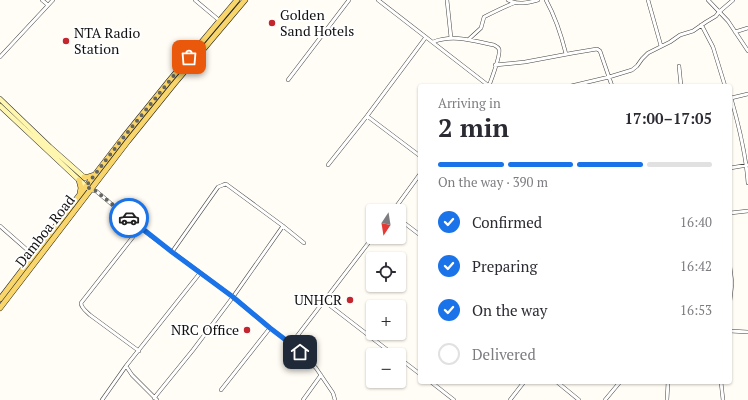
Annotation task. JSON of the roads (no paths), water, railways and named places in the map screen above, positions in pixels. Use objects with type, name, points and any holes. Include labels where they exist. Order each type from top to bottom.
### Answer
[{"type":"main road","name":"Damboa Road","points":[[0,299],[79,195],[92,187],[98,172],[123,138],[237,0]]},
{"type":"main road","name":"Damboa Road","points":[[0,308],[128,141],[245,0]]},
{"type":"main road","points":[[84,177],[93,176],[98,172]]},
{"type":"main road","points":[[79,180],[81,188],[79,195]]},
{"type":"street","points":[[42,0],[48,5]]},
{"type":"street","points":[[0,57],[53,0]]},
{"type":"street","points":[[195,0],[224,25]]},
{"type":"street","points":[[288,80],[349,0]]},
{"type":"street","points":[[378,0],[486,84]]},
{"type":"street","points":[[447,0],[451,38]]},
{"type":"street","points":[[508,0],[514,3]]},
{"type":"street","points":[[469,39],[480,28],[484,17],[514,3],[538,0]]},
{"type":"street","points":[[546,0],[561,34],[566,54]]},
{"type":"street","points":[[648,0],[661,46]]},
{"type":"street","points":[[708,0],[728,21],[748,51]]},
{"type":"street","points":[[579,84],[632,70],[638,66],[648,53],[680,35],[693,31],[716,16],[733,0]]},
{"type":"street","points":[[701,25],[713,47],[724,84]]},
{"type":"street","points":[[735,32],[748,28]]},
{"type":"street","points":[[328,165],[426,37]]},
{"type":"street","points":[[433,42],[451,38],[469,39],[494,44],[498,47],[499,51],[490,84]]},
{"type":"street","points":[[495,65],[525,62],[597,49],[600,51],[611,84]]},
{"type":"street","points":[[679,66],[681,84]]},
{"type":"street","points":[[732,98],[748,94]]},
{"type":"street","points":[[0,99],[84,177],[92,187],[140,228],[233,297],[291,344],[316,368],[333,393],[335,400]]},
{"type":"street","points":[[732,102],[748,165],[748,183]]},
{"type":"street","points":[[0,106],[79,180],[92,187]]},
{"type":"street","points":[[367,116],[418,154]]},
{"type":"street","points":[[732,168],[748,165]]},
{"type":"street","points":[[398,204],[418,177]]},
{"type":"street","points":[[172,252],[218,187],[222,184],[226,184],[304,243]]},
{"type":"street","points":[[732,213],[748,211]]},
{"type":"street","points":[[406,224],[418,233]]},
{"type":"street","points":[[0,226],[33,255]]},
{"type":"street","points":[[126,366],[132,375],[155,399],[233,297],[283,226]]},
{"type":"street","points":[[139,351],[90,315],[83,309],[81,303],[140,228]]},
{"type":"street","points":[[291,344],[368,244]]},
{"type":"street","points":[[102,400],[126,366],[200,273]]},
{"type":"street","points":[[324,301],[385,348]]},
{"type":"street","points":[[221,390],[270,328]]},
{"type":"street","points":[[732,331],[748,332]]},
{"type":"street","points":[[406,363],[418,372]]},
{"type":"street","points":[[303,400],[321,375]]},
{"type":"street","points":[[434,384],[454,400]]},
{"type":"street","points":[[510,400],[522,384]]},
{"type":"street","points":[[559,384],[579,400]]},
{"type":"street","points":[[605,400],[618,384]]},
{"type":"street","points":[[667,400],[668,384]]},
{"type":"street","points":[[721,384],[723,400]]},
{"type":"place","name":"Golden Sand Hotels","points":[[272,23]]},
{"type":"place","name":"NTA Radio Station","points":[[66,41]]},
{"type":"place","name":"UNHCR","points":[[350,300]]},
{"type":"place","name":"NRC Office","points":[[247,330]]}]
